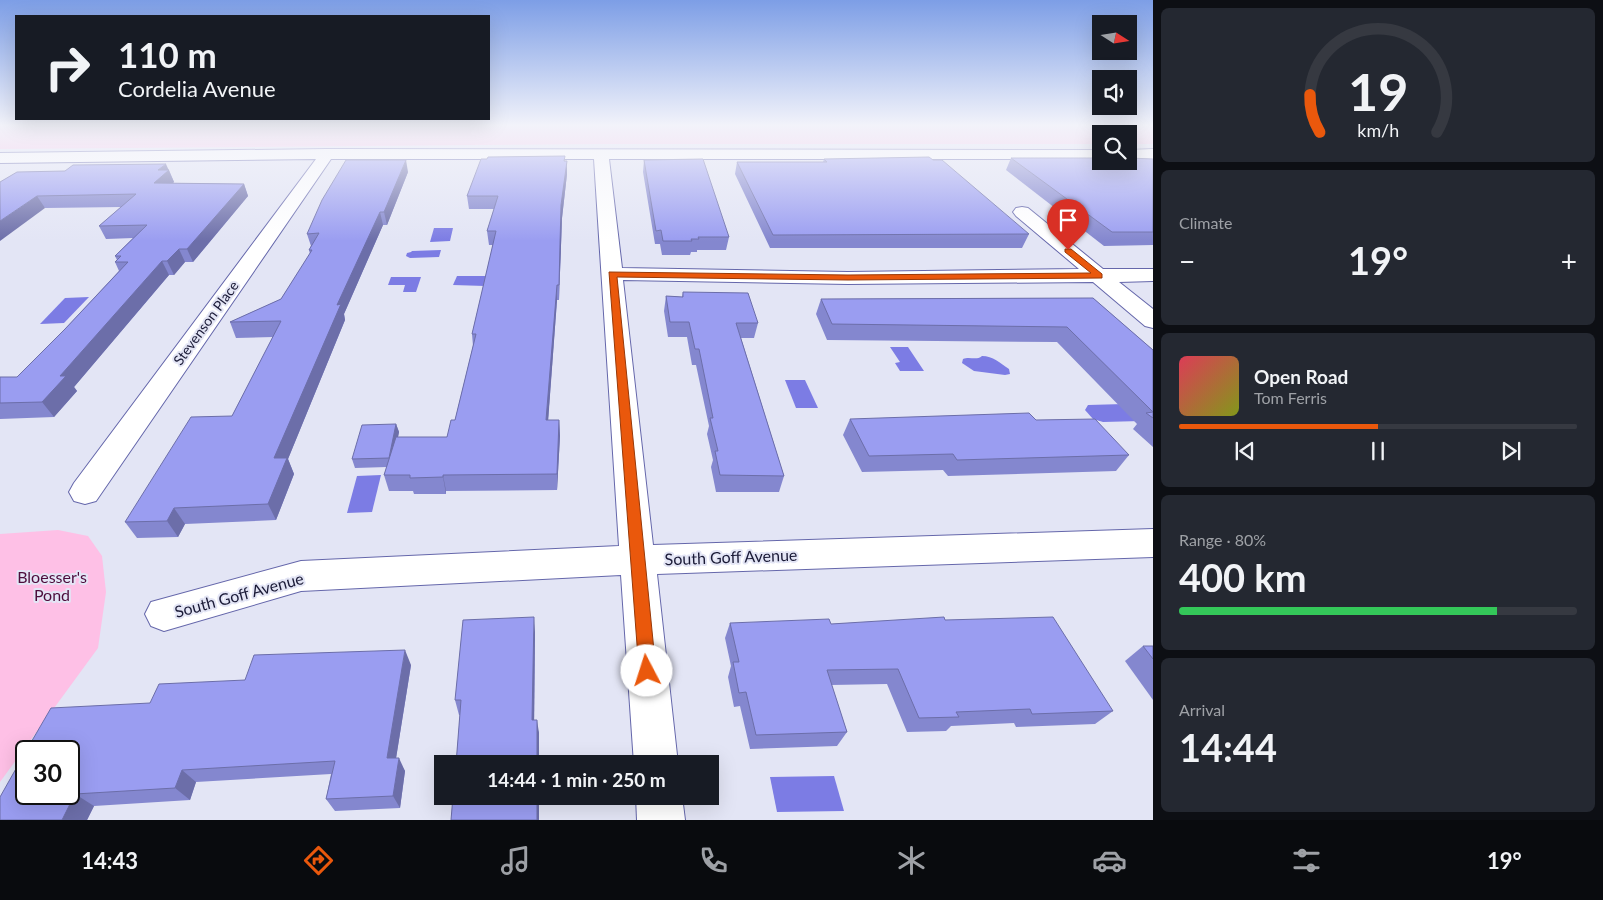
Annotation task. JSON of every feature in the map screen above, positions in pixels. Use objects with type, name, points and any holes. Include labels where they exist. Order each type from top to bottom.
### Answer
[{"type":"street","name":"Stevenson Place","points":[[85,492],[320,164]]},
{"type":"street","points":[[602,164],[655,755]]},
{"type":"street","points":[[1022,212],[1153,321]]},
{"type":"street","points":[[612,274],[848,278],[1153,274]]},
{"type":"street","name":"South Goff Avenue","points":[[164,614],[302,576],[637,560],[1153,543]]},
{"type":"street","points":[[660,805],[661,820]]},
{"type":"green space","name":"Bloesser's Pond","points":[[58,530],[88,536],[102,556],[106,592],[98,648],[31,740],[15,740],[15,761],[0,782],[0,534]]},
{"type":"shaded area","points":[[434,228],[453,228],[450,241],[430,242]]},
{"type":"shaded area","points":[[441,250],[439,257],[410,258],[406,256],[407,253],[412,251]]},
{"type":"shaded area","points":[[457,276],[488,276],[485,286],[453,285]]},
{"type":"shaded area","points":[[391,277],[421,277],[416,292],[403,292],[405,285],[388,285]]},
{"type":"shaded area","points":[[89,297],[64,323],[40,324],[65,298]]},
{"type":"shaded area","points":[[890,347],[908,347],[924,371],[900,371],[895,363],[900,362]]},
{"type":"shaded area","points":[[982,356],[990,357],[999,362],[1009,369],[1010,374],[974,371],[962,363],[963,359]]},
{"type":"shaded area","points":[[785,380],[805,380],[818,408],[796,408]]},
{"type":"shaded area","points":[[1124,404],[1141,421],[1103,422],[1093,419],[1085,410],[1088,405]]},
{"type":"shaded area","points":[[381,475],[372,512],[347,513],[357,476]]},
{"type":"shaded area","points":[[834,776],[844,811],[777,812],[770,777]]},
{"type":"building","points":[[166,164],[158,170],[169,170],[154,183],[244,184],[187,249],[179,249],[167,261],[162,261],[60,376],[66,376],[42,402],[0,403],[0,377],[17,377],[65,329],[128,262],[115,262],[121,256],[115,256],[147,225],[99,226],[136,194],[37,196],[0,221],[0,182],[17,172],[65,171],[73,165]]},
{"type":"building","points":[[343,164],[404,164],[384,212],[380,212],[337,305],[341,304],[274,458],[287,458],[268,504],[174,508],[167,521],[125,522],[191,417],[232,416],[281,321],[230,322],[281,299],[312,250],[309,250],[319,233],[307,234],[322,200]]},
{"type":"building","points":[[479,164],[567,164],[561,205],[559,285],[557,285],[546,420],[559,420],[557,474],[443,475],[443,477],[410,478],[410,475],[384,475],[396,437],[447,437],[451,420],[455,420],[476,334],[472,334],[496,231],[487,231],[498,196],[467,196]]},
{"type":"building","points":[[645,164],[705,164],[729,237],[698,237],[699,239],[691,239],[692,241],[663,241],[661,230],[656,231]]},
{"type":"building","points":[[738,164],[947,164],[1029,234],[773,235]]},
{"type":"building","points":[[1020,164],[1092,164],[1092,170],[1137,170],[1137,164],[1153,164],[1153,232],[1112,232]]},
{"type":"building","points":[[683,292],[748,293],[758,323],[736,323],[784,476],[720,475],[715,451],[718,451],[710,418],[713,418],[699,349],[695,349],[689,322],[670,322],[666,296],[683,297]]},
{"type":"building","points":[[1093,298],[1153,350],[1153,412],[1067,327],[832,324],[821,299]]},
{"type":"building","points":[[1153,412],[1153,418],[1146,413]]},
{"type":"building","points":[[1029,413],[1036,420],[1095,419],[1129,455],[957,460],[953,454],[869,456],[850,419]]},
{"type":"building","points":[[396,424],[389,458],[352,459],[362,425]]},
{"type":"building","points":[[534,617],[532,720],[537,720],[537,755],[457,755],[461,700],[455,700],[463,620]]},
{"type":"building","points":[[944,617],[945,620],[1053,617],[1113,711],[1032,714],[1030,709],[956,712],[959,717],[919,718],[898,669],[827,670],[847,732],[756,735],[746,692],[739,693],[733,662],[739,662],[730,623],[829,619],[831,624]]},
{"type":"building","points":[[1143,646],[1153,646],[1153,659]]},
{"type":"building","points":[[405,650],[387,758],[399,758],[393,796],[326,799],[335,761],[182,770],[175,788],[80,794],[80,740],[32,740],[51,708],[150,703],[159,684],[245,680],[254,655]]},
{"type":"building","points":[[15,770],[15,805],[70,805],[62,820],[0,820],[0,797]]},
{"type":"building","points":[[452,805],[537,805],[537,820],[451,820]]},
{"type":"route","points":[[647,671],[612,274],[848,278],[1099,276],[1068,250]]}]
